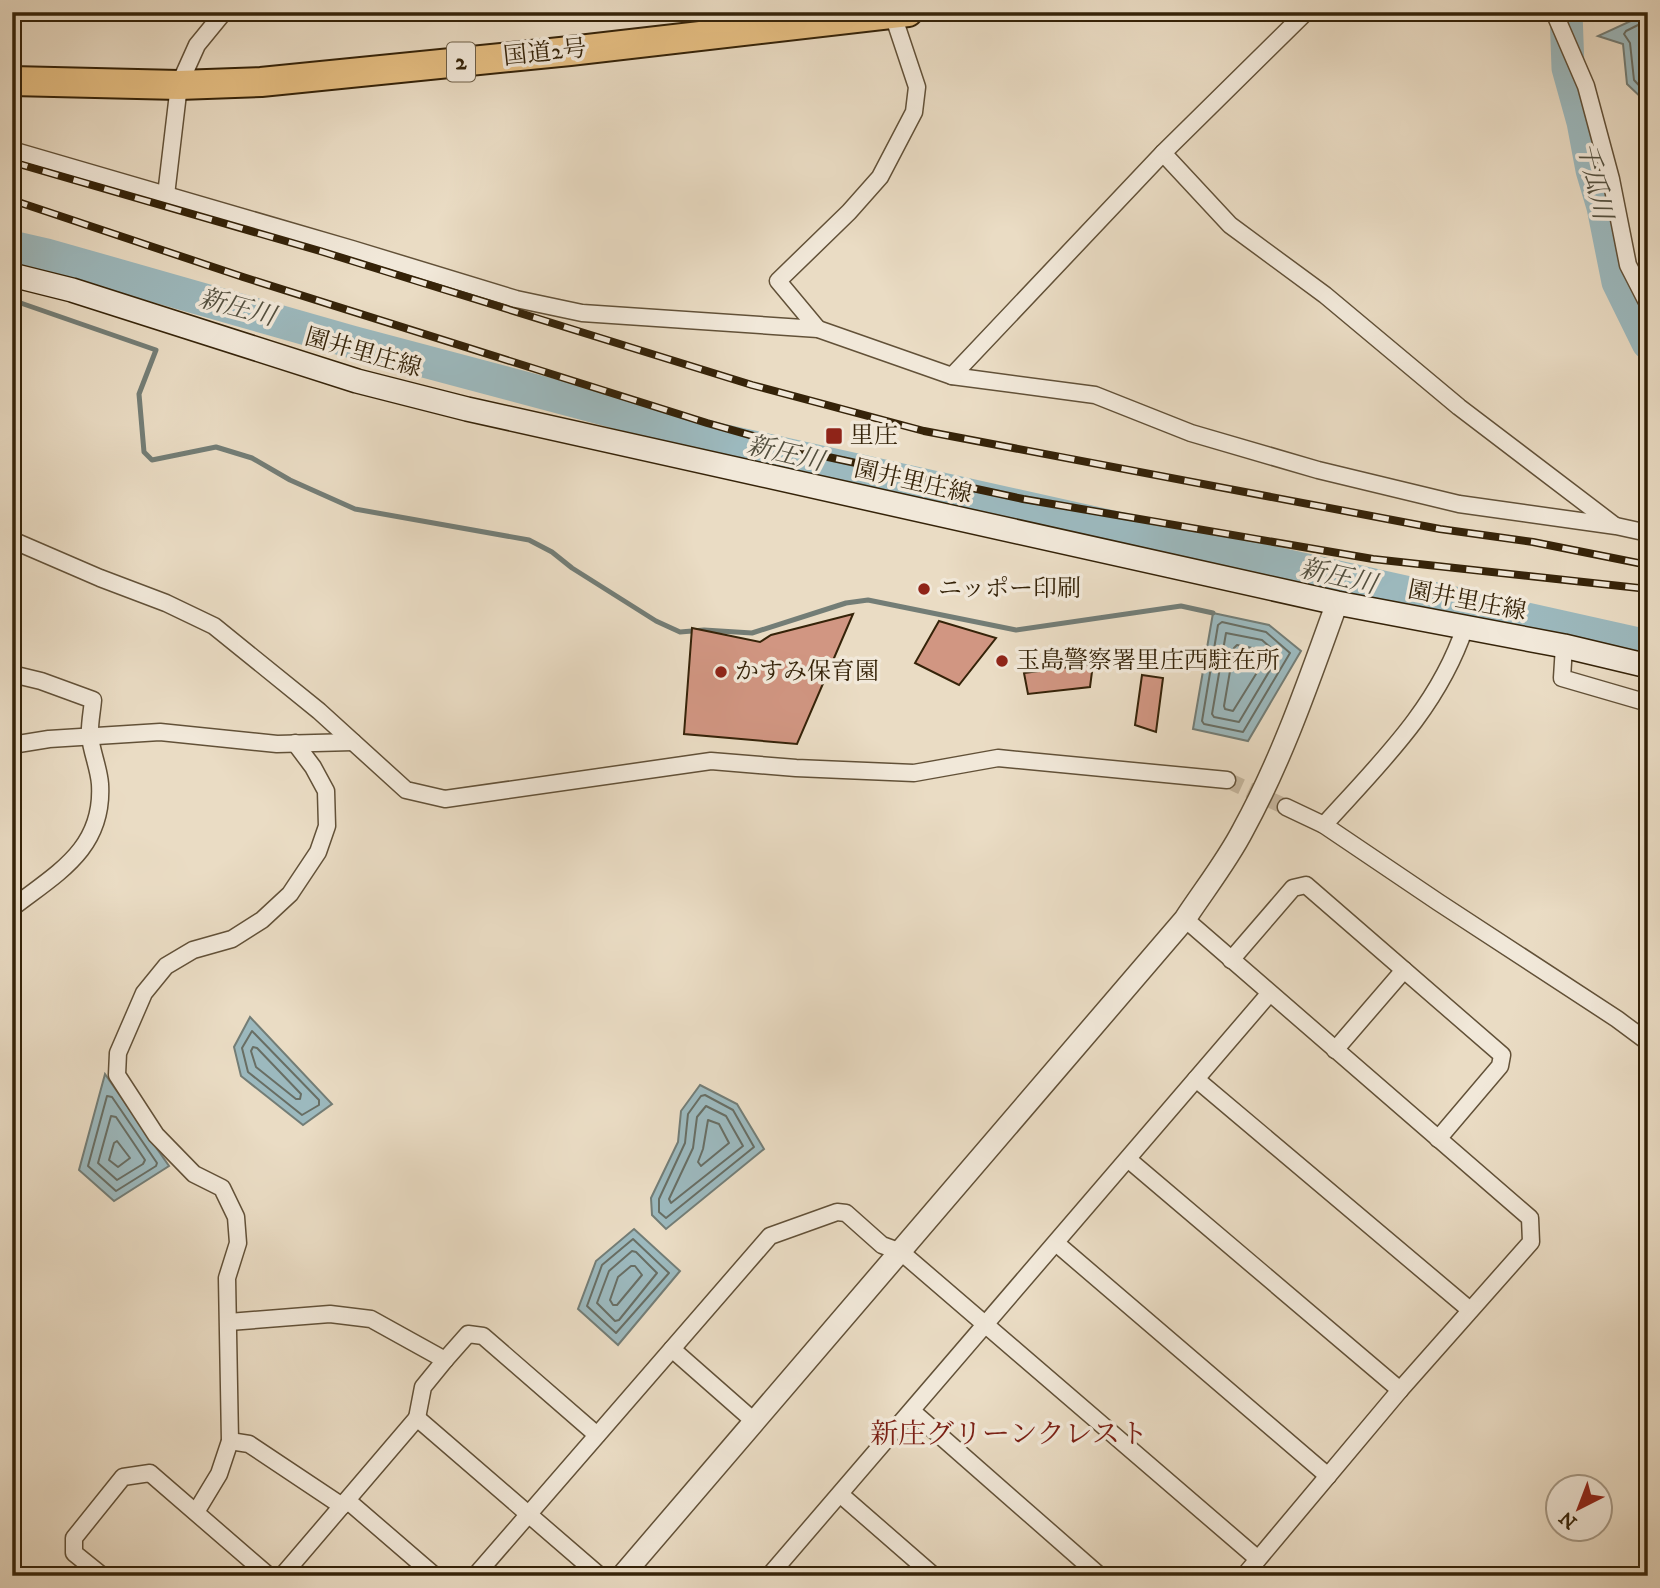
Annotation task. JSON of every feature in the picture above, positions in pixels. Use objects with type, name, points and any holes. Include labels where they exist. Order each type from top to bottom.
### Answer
[{"type":"highway","name":"国道2号","points":[[12,81],[179,85],[261,82],[570,51],[898,13]]},
{"type":"main road","name":"園井里庄線","points":[[12,275],[72,290],[357,381],[467,409],[1337,603],[1563,646],[1648,666]]},
{"type":"street","points":[[166,195],[179,85],[197,45],[224,12]]},
{"type":"street","points":[[952,376],[1163,153],[1306,12]]},
{"type":"street","points":[[1554,12],[1586,86],[1611,179],[1628,265],[1648,304]]},
{"type":"street","points":[[818,329],[778,281],[880,177],[914,112],[917,87],[898,13]]},
{"type":"street","points":[[12,150],[516,299],[582,313],[818,329],[952,376],[1096,396],[1191,433],[1318,470],[1459,504],[1648,533]]},
{"type":"street","points":[[1163,153],[1230,225],[1325,295],[1459,407],[1616,526]]},
{"type":"street","points":[[12,540],[166,603],[214,626],[319,711],[406,790],[445,799],[711,761],[914,773],[998,758],[1227,780]]},
{"type":"street","points":[[622,1576],[1185,919],[1242,832],[1273,773],[1337,603]]},
{"type":"street","points":[[1324,825],[1401,741],[1425,709],[1456,654],[1465,627]]},
{"type":"street","points":[[1563,646],[1562,678],[1648,703]]},
{"type":"street","points":[[12,674],[41,681],[93,700],[90,736],[100,783],[99,813],[89,842],[70,863],[12,908]]},
{"type":"street","points":[[12,745],[48,739],[160,732],[277,744],[353,742]]},
{"type":"street","points":[[196,1512],[219,1474],[230,1441],[227,1278],[238,1243],[236,1217],[222,1188],[194,1174],[156,1135],[117,1075],[118,1053],[144,993],[166,966],[193,950],[232,939],[262,920],[290,894],[318,852],[327,827],[326,791],[313,767],[295,743]]},
{"type":"street","points":[[1286,807],[1324,825],[1648,1042]]},
{"type":"street","points":[[1231,960],[1293,888],[1306,884],[1502,1055],[1500,1066],[1438,1139]]},
{"type":"street","points":[[1185,919],[1530,1218],[1531,1242],[1400,1390],[1244,1576]]},
{"type":"street","points":[[1335,1050],[1404,970]]},
{"type":"street","points":[[769,1576],[1269,994]]},
{"type":"street","points":[[1196,1079],[1470,1310]]},
{"type":"street","points":[[1129,1160],[1400,1390]]},
{"type":"street","points":[[475,1576],[770,1236],[837,1212],[846,1213],[882,1245],[901,1252],[1258,1559]]},
{"type":"street","points":[[1056,1243],[1328,1476]]},
{"type":"street","points":[[229,1322],[330,1314],[370,1319],[445,1360]]},
{"type":"street","points":[[282,1576],[417,1418],[423,1387],[468,1334],[483,1336],[597,1435]]},
{"type":"street","points":[[672,1349],[755,1422]]},
{"type":"street","points":[[912,1411],[1100,1576]]},
{"type":"street","points":[[417,1418],[600,1576]]},
{"type":"street","points":[[230,1441],[249,1444],[345,1503],[435,1576]]},
{"type":"street","points":[[100,1575],[74,1553],[74,1538],[123,1477],[150,1473],[269,1576]]},
{"type":"street","points":[[841,1495],[934,1576]]},
{"type":"water","points":[[1648,13],[1648,104],[1627,84],[1623,44],[1598,36]]},
{"type":"water","points":[[1213,613],[1269,625],[1301,651],[1248,741],[1193,729]]},
{"type":"water","points":[[250,1017],[332,1104],[303,1125],[241,1076],[234,1047]]},
{"type":"water","points":[[105,1074],[169,1166],[114,1201],[79,1170]]},
{"type":"water","points":[[700,1085],[737,1104],[764,1149],[666,1229],[652,1215],[651,1198],[678,1142],[681,1111]]},
{"type":"water","points":[[634,1229],[680,1271],[618,1345],[578,1309],[596,1261]]},
{"type":"building","points":[[853,614],[797,744],[684,734],[692,628],[760,642],[771,635]]},
{"type":"building","points":[[939,621],[996,638],[959,685],[915,663]]},
{"type":"building","points":[[1093,664],[1090,687],[1028,694],[1024,673]]},
{"type":"building","points":[[1142,675],[1163,678],[1156,732],[1135,725]]},
{"type":"waterway","name":"千瓜川","points":[[1566,12],[1568,68],[1603,207],[1618,282],[1648,343]]},
{"type":"waterway","name":"新圧川","points":[[12,247],[352,342],[717,439],[1648,646]]},
{"type":"waterway","points":[[12,300],[156,350],[139,394],[144,452],[152,460],[216,447],[252,458],[290,480],[355,509],[529,540],[552,552],[572,568],[656,621],[680,632],[704,630],[752,633],[846,603],[868,600],[1016,630],[1181,606],[1213,613]]},
{"type":"tunnel","points":[[1227,780],[1286,807]]},
{"type":"railway","points":[[12,162],[320,251],[752,385],[924,431],[1440,529],[1533,542],[1648,565]]},
{"type":"railway","points":[[12,200],[243,277],[707,423],[828,457],[1023,499],[1373,559],[1648,589]]},
{"type":"place","name":"里庄","points":[[834,436]]},
{"type":"place","name":"ニッポー印刷","points":[[924,589]]},
{"type":"place","name":"玉島警察署里庄西駐在所","points":[[1002,661]]},
{"type":"place","name":"かすみ保育園","points":[[721,672]]},
{"type":"district","name":"新庄グリーンクレスト","points":[[1009,1434]]}]
